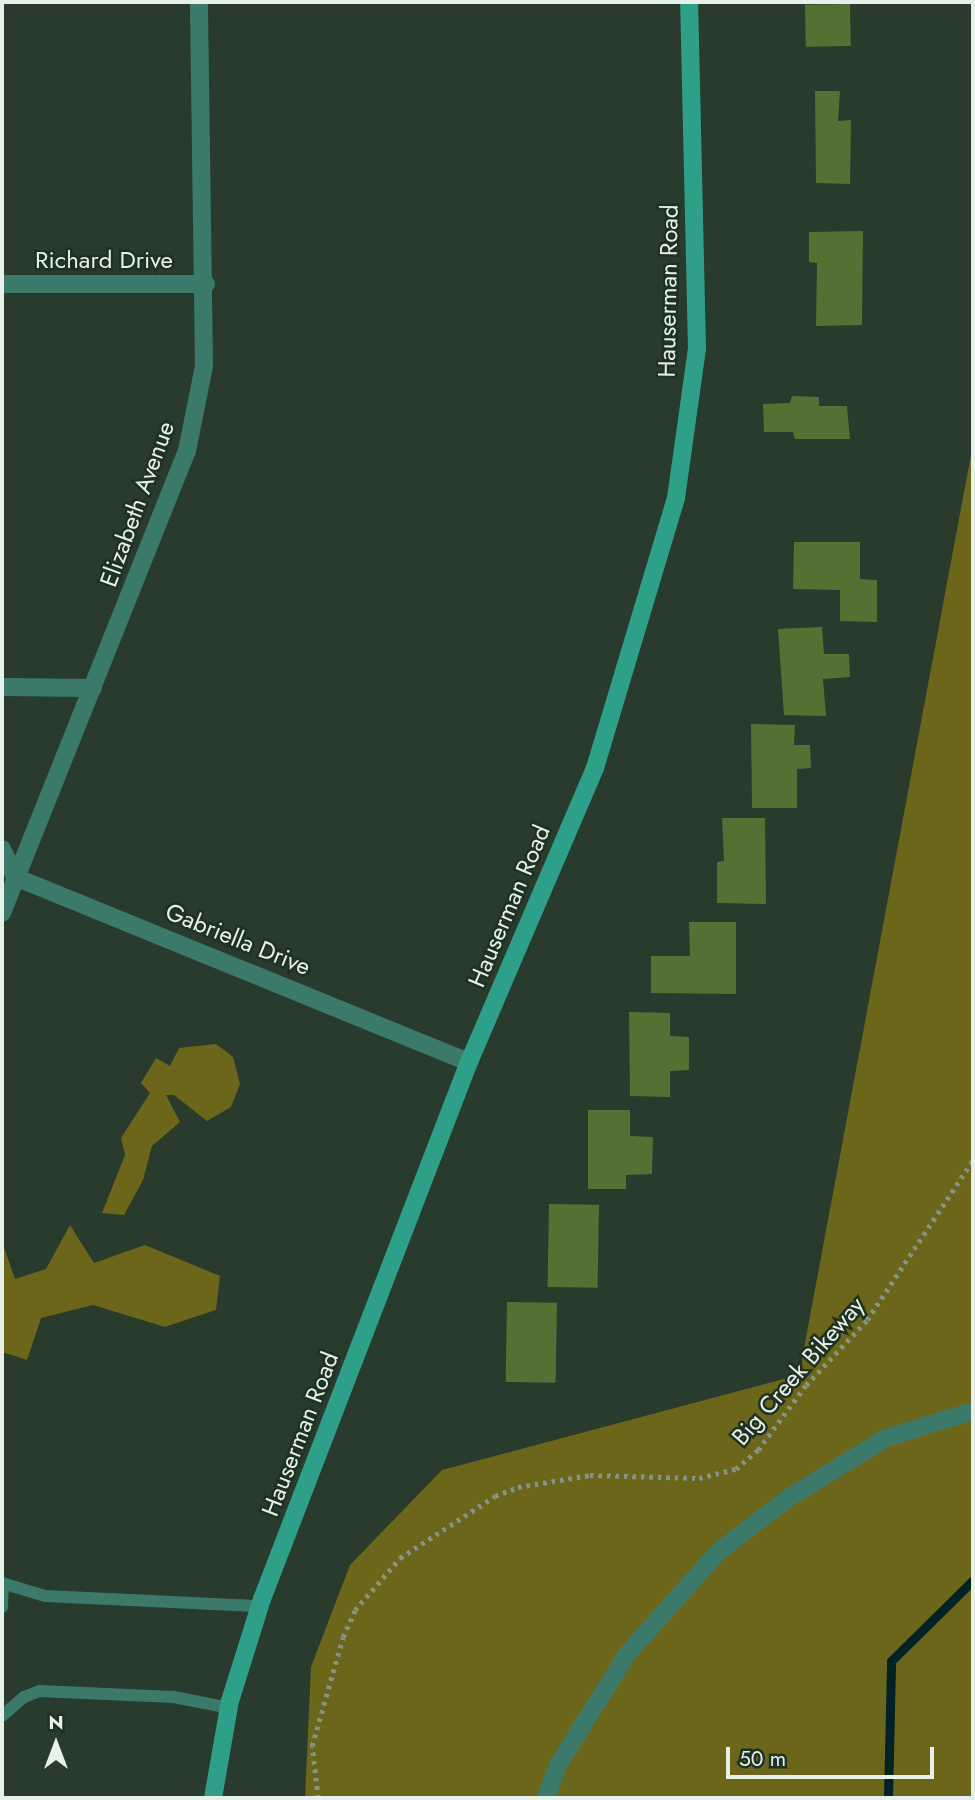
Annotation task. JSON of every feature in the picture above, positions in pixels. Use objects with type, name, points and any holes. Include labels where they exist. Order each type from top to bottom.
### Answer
[{"type":"main road","name":"Hauserman Road","points":[[213,1798],[229,1708],[260,1606],[469,1062],[595,768],[676,498],[697,349],[690,2]]},
{"type":"street","name":"Elizabeth Avenue","points":[[2,913],[187,451],[204,366],[206,285],[199,2]]},
{"type":"street","name":"Richard Drive","points":[[2,284],[206,285]]},
{"type":"street","points":[[2,687],[93,688]]},
{"type":"street","points":[[2,849],[15,877]]},
{"type":"street","name":"Gabriella Drive","points":[[15,877],[469,1062]]},
{"type":"street","points":[[546,1798],[558,1765],[628,1653],[719,1551],[790,1497],[886,1438],[973,1411]]},
{"type":"lane","points":[[2,1607],[2,1583],[45,1596],[260,1606]]},
{"type":"lane","points":[[2,1716],[23,1697],[40,1691],[174,1697],[229,1708]]},
{"type":"path","name":"Big Creek Bikeway","points":[[318,1798],[312,1746],[343,1637],[355,1610],[400,1558],[495,1496],[519,1487],[590,1475],[699,1478],[736,1469],[758,1450],[806,1385],[867,1320],[973,1160]]},
{"type":"shaded area","points":[[973,444],[973,1798],[305,1798],[311,1667],[350,1565],[442,1470],[799,1375]]},
{"type":"shaded area","points":[[216,1044],[233,1057],[240,1084],[231,1107],[207,1121],[174,1095],[166,1095],[180,1122],[152,1146],[143,1180],[124,1215],[102,1213],[125,1155],[121,1138],[150,1093],[141,1083],[156,1058],[170,1066],[179,1048]]},
{"type":"shaded area","points":[[70,1225],[94,1263],[145,1245],[220,1276],[216,1310],[165,1327],[93,1305],[41,1318],[27,1360],[2,1352],[2,1242],[15,1279],[46,1269]]},
{"type":"building","points":[[850,4],[851,46],[806,47],[805,5]]},
{"type":"building","points":[[815,91],[840,91],[838,121],[851,120],[850,184],[816,183]]},
{"type":"building","points":[[863,231],[862,325],[816,326],[817,263],[809,262],[809,232]]},
{"type":"building","points":[[792,396],[819,397],[819,406],[847,406],[850,439],[795,439],[793,432],[764,432],[763,404],[790,403]]},
{"type":"building","points":[[794,542],[860,542],[860,579],[877,580],[877,622],[840,621],[840,590],[793,589]]},
{"type":"building","points":[[822,627],[824,654],[849,654],[850,677],[823,679],[826,716],[784,715],[778,629]]},
{"type":"building","points":[[751,724],[795,725],[794,745],[810,745],[811,768],[797,769],[797,808],[752,808]]},
{"type":"building","points":[[722,818],[765,818],[766,904],[717,903],[717,862],[724,861]]},
{"type":"building","points":[[689,922],[736,922],[736,994],[651,993],[651,956],[690,956]]},
{"type":"building","points":[[629,1012],[670,1013],[670,1036],[689,1037],[689,1070],[670,1071],[670,1097],[630,1096]]},
{"type":"building","points":[[588,1110],[630,1110],[630,1136],[653,1137],[652,1174],[626,1175],[626,1189],[588,1189]]},
{"type":"building","points":[[549,1204],[599,1205],[598,1288],[548,1287]]},
{"type":"building","points":[[507,1302],[557,1303],[556,1383],[506,1382]]},
{"type":"waterway","points":[[888,1798],[891,1661],[973,1580]]}]
